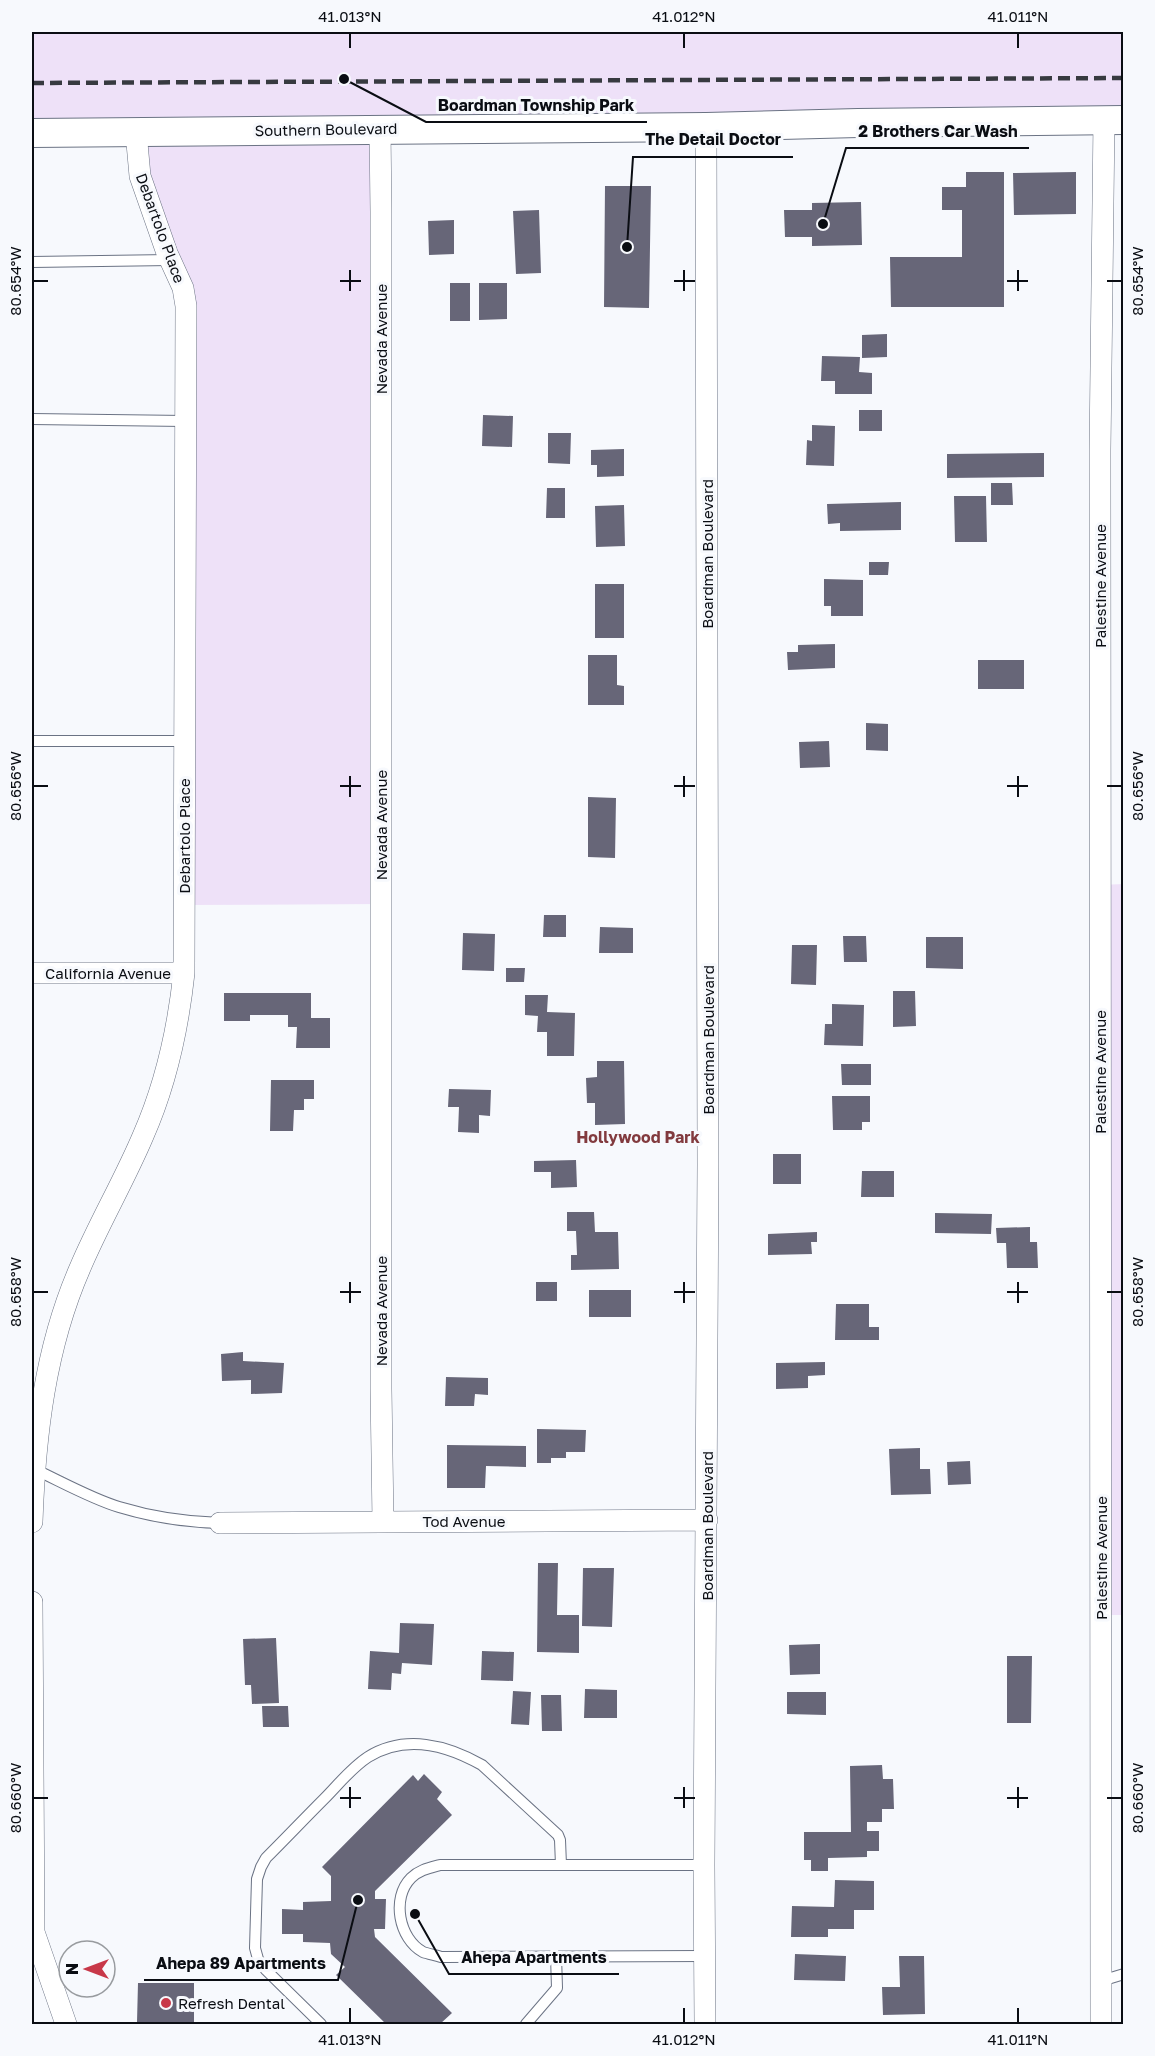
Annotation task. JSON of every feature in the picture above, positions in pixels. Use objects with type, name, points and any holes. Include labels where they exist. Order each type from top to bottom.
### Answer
[{"type":"street","name":"Southern Boulevard","points":[[32,133],[706,127],[1114,120]]},
{"type":"street","name":"Palestine Avenue","points":[[1101,2025],[1100,450],[1114,120]]},
{"type":"street","name":"Boardman Boulevard","points":[[705,2025],[708,1152],[706,127]]},
{"type":"street","name":"Nevada Avenue","points":[[380,129],[383,1521]]},
{"type":"street","name":"Debartolo Place","points":[[32,1522],[33,1455],[47,1370],[79,1268],[151,1117],[171,1052],[179,1015],[184,973],[186,306],[183,288],[170,260],[140,176],[136,132]]},
{"type":"street","name":"California Avenue","points":[[32,973],[184,973]]},
{"type":"street","name":"Tod Avenue","points":[[220,1523],[707,1520]]},
{"type":"street","points":[[32,1602],[33,1932],[66,2025]]},
{"type":"lane","points":[[32,262],[170,260]]},
{"type":"lane","points":[[32,419],[185,421]]},
{"type":"lane","points":[[32,741],[185,741]]},
{"type":"lane","points":[[33,1455],[117,1507],[184,1522],[220,1523]]},
{"type":"lane","points":[[321,2025],[266,1970],[258,1959],[255,1948],[258,1879],[266,1858],[352,1770],[368,1757],[395,1746],[424,1744],[438,1746],[482,1765],[558,1835],[561,1865]]},
{"type":"lane","points":[[704,1865],[440,1865],[422,1870],[409,1880],[401,1896],[399,1912],[402,1925],[410,1941],[423,1952],[441,1957],[704,1956]]},
{"type":"lane","points":[[526,2025],[556,1988],[556,1956]]},
{"type":"lane","points":[[1101,1981],[1124,1974]]},
{"type":"shaded area","points":[[32,32],[1123,32],[1123,120],[380,129],[381,904],[184,905],[186,306],[136,132],[32,133]]},
{"type":"shaded area","points":[[1124,884],[1123,1615],[1101,1615],[1100,885]]},
{"type":"building","points":[[966,172],[1004,172],[1004,307],[891,307],[890,257],[962,257],[962,210],[942,210],[942,187],[966,187]]},
{"type":"building","points":[[1076,172],[1076,214],[1014,215],[1013,173]]},
{"type":"building","points":[[605,186],[651,186],[649,308],[604,307]]},
{"type":"building","points":[[861,202],[862,245],[812,246],[812,237],[785,237],[784,210],[812,210],[812,203]]},
{"type":"building","points":[[539,210],[541,273],[516,274],[513,211]]},
{"type":"building","points":[[454,220],[454,254],[429,255],[428,221]]},
{"type":"building","points":[[450,283],[470,283],[470,321],[450,321]]},
{"type":"building","points":[[479,283],[507,283],[507,319],[479,320]]},
{"type":"building","points":[[887,334],[887,357],[862,358],[862,335]]},
{"type":"building","points":[[822,356],[860,357],[859,372],[872,373],[872,394],[835,394],[835,381],[821,381]]},
{"type":"building","points":[[859,410],[882,410],[882,431],[859,431]]},
{"type":"building","points":[[483,415],[513,416],[512,447],[482,446]]},
{"type":"building","points":[[812,425],[835,426],[834,466],[806,465],[807,440],[812,441]]},
{"type":"building","points":[[548,433],[571,433],[570,464],[548,463]]},
{"type":"building","points":[[624,449],[624,476],[597,477],[597,465],[591,465],[591,450]]},
{"type":"building","points":[[1044,453],[1044,477],[947,478],[947,454]]},
{"type":"building","points":[[991,483],[1012,483],[1013,505],[991,505]]},
{"type":"building","points":[[547,488],[565,488],[565,518],[546,518]]},
{"type":"building","points":[[954,496],[986,496],[987,542],[955,542]]},
{"type":"building","points":[[901,502],[901,530],[840,531],[840,523],[828,524],[827,504]]},
{"type":"building","points":[[624,505],[625,546],[596,547],[595,506]]},
{"type":"building","points":[[869,562],[889,562],[888,575],[869,575]]},
{"type":"building","points":[[824,579],[863,580],[863,616],[831,616],[831,606],[824,606]]},
{"type":"building","points":[[595,584],[624,584],[624,638],[595,638]]},
{"type":"building","points":[[835,644],[835,668],[788,670],[787,652],[798,652],[798,645]]},
{"type":"building","points":[[588,655],[617,655],[617,685],[624,686],[624,705],[588,705]]},
{"type":"building","points":[[978,660],[1024,660],[1024,689],[978,689]]},
{"type":"building","points":[[866,723],[888,724],[888,751],[866,750]]},
{"type":"building","points":[[829,741],[830,767],[800,768],[799,742]]},
{"type":"building","points":[[588,797],[616,798],[615,858],[588,857]]},
{"type":"building","points":[[544,915],[566,915],[566,937],[543,937]]},
{"type":"building","points":[[600,927],[633,928],[633,953],[599,953]]},
{"type":"building","points":[[463,933],[495,934],[494,971],[462,970]]},
{"type":"building","points":[[843,936],[866,936],[867,962],[844,962]]},
{"type":"building","points":[[926,937],[963,937],[963,969],[926,968]]},
{"type":"building","points":[[792,945],[817,945],[816,985],[791,984]]},
{"type":"building","points":[[506,968],[525,968],[524,982],[506,982]]},
{"type":"building","points":[[893,991],[915,991],[916,1026],[893,1027]]},
{"type":"building","points":[[224,993],[311,993],[311,1018],[330,1018],[330,1048],[296,1048],[297,1027],[288,1027],[288,1015],[250,1015],[250,1021],[224,1021]]},
{"type":"building","points":[[525,995],[548,995],[547,1012],[575,1013],[574,1056],[547,1056],[547,1032],[537,1032],[538,1016],[525,1015]]},
{"type":"building","points":[[832,1004],[864,1005],[863,1046],[824,1045],[825,1024],[832,1024]]},
{"type":"building","points":[[597,1061],[624,1061],[625,1124],[595,1125],[595,1103],[587,1103],[586,1078],[597,1077]]},
{"type":"building","points":[[841,1064],[871,1064],[871,1085],[842,1085]]},
{"type":"building","points":[[271,1080],[314,1080],[314,1099],[304,1099],[304,1110],[294,1110],[293,1131],[270,1131]]},
{"type":"building","points":[[449,1089],[491,1090],[490,1116],[479,1115],[479,1133],[458,1132],[459,1107],[448,1107]]},
{"type":"building","points":[[832,1096],[870,1096],[870,1122],[862,1122],[862,1130],[833,1130]]},
{"type":"building","points":[[773,1154],[801,1154],[801,1184],[773,1184]]},
{"type":"building","points":[[576,1160],[577,1187],[551,1188],[551,1172],[534,1172],[534,1161]]},
{"type":"building","points":[[862,1171],[894,1171],[894,1197],[861,1197]]},
{"type":"building","points":[[567,1212],[594,1212],[595,1232],[618,1232],[619,1269],[571,1270],[571,1255],[577,1255],[576,1231],[567,1231]]},
{"type":"building","points":[[935,1213],[992,1214],[991,1234],[935,1233]]},
{"type":"building","points":[[1030,1227],[1030,1242],[1037,1242],[1038,1268],[1007,1268],[1006,1243],[997,1243],[996,1228]]},
{"type":"building","points":[[817,1232],[817,1242],[811,1242],[812,1254],[768,1255],[768,1234]]},
{"type":"building","points":[[536,1282],[557,1282],[557,1301],[536,1301]]},
{"type":"building","points":[[589,1290],[631,1290],[631,1317],[589,1317]]},
{"type":"building","points":[[836,1304],[869,1304],[869,1327],[879,1327],[879,1340],[835,1340]]},
{"type":"building","points":[[243,1352],[243,1361],[284,1363],[282,1393],[251,1394],[251,1380],[222,1381],[221,1354]]},
{"type":"building","points":[[825,1362],[825,1375],[808,1376],[808,1388],[776,1389],[776,1363]]},
{"type":"building","points":[[446,1377],[488,1378],[488,1395],[475,1394],[474,1406],[445,1406]]},
{"type":"building","points":[[537,1429],[586,1430],[585,1452],[566,1452],[566,1458],[551,1458],[551,1463],[537,1463]]},
{"type":"building","points":[[447,1445],[526,1446],[526,1467],[486,1466],[485,1488],[447,1488]]},
{"type":"building","points":[[920,1448],[920,1469],[930,1469],[931,1494],[891,1495],[889,1449]]},
{"type":"building","points":[[970,1461],[971,1484],[948,1485],[947,1462]]},
{"type":"building","points":[[538,1563],[558,1563],[557,1615],[579,1615],[579,1653],[537,1652]]},
{"type":"building","points":[[583,1568],[614,1568],[612,1627],[582,1626]]},
{"type":"building","points":[[400,1623],[434,1624],[432,1665],[402,1663],[401,1674],[392,1673],[391,1690],[368,1689],[370,1651],[399,1653]]},
{"type":"building","points":[[276,1638],[279,1703],[252,1704],[251,1685],[245,1685],[243,1639]]},
{"type":"building","points":[[820,1644],[820,1674],[790,1675],[789,1645]]},
{"type":"building","points":[[482,1651],[514,1652],[513,1681],[481,1680]]},
{"type":"building","points":[[1007,1656],[1032,1656],[1031,1723],[1007,1723]]},
{"type":"building","points":[[585,1689],[617,1690],[617,1718],[584,1718]]},
{"type":"building","points":[[513,1691],[531,1692],[529,1725],[511,1724]]},
{"type":"building","points":[[787,1692],[826,1692],[826,1715],[787,1714]]},
{"type":"building","points":[[541,1695],[561,1695],[562,1731],[542,1731]]},
{"type":"building","points":[[262,1706],[288,1706],[289,1727],[263,1727]]},
{"type":"building","points":[[882,1765],[883,1779],[893,1779],[894,1809],[882,1809],[882,1822],[867,1822],[867,1831],[879,1831],[879,1851],[867,1851],[867,1857],[828,1858],[828,1871],[811,1871],[811,1860],[804,1860],[804,1832],[851,1832],[850,1766]]},
{"type":"building","points":[[424,1774],[442,1792],[437,1799],[452,1815],[375,1891],[375,1899],[386,1899],[385,1929],[374,1929],[375,1937],[452,2013],[440,2024],[386,2024],[336,1975],[345,1967],[331,1954],[330,1943],[303,1942],[303,1934],[282,1934],[282,1909],[303,1910],[303,1902],[331,1901],[331,1876],[322,1867],[413,1775],[418,1781]]},
{"type":"building","points":[[835,1880],[874,1881],[874,1910],[854,1910],[854,1929],[828,1929],[828,1937],[791,1937],[792,1906],[834,1907]]},
{"type":"building","points":[[795,1954],[846,1956],[845,1981],[794,1980]]},
{"type":"building","points":[[899,1956],[924,1956],[925,2014],[883,2015],[882,1987],[900,1987]]},
{"type":"building","name":"Refresh Dental","points":[[138,1983],[194,1983],[194,2024],[142,2024],[142,2022],[137,2022]]},
{"type":"railway","points":[[32,83],[1124,78]]},
{"type":"place","name":"Boardman Township Park","points":[[344,79]]},
{"type":"place","name":"2 Brothers Car Wash","points":[[823,224]]},
{"type":"place","name":"The Detail Doctor","points":[[627,247]]},
{"type":"place","name":"Ahepa 89 Apartments","points":[[358,1900]]},
{"type":"place","name":"Ahepa Apartments","points":[[415,1914]]},
{"type":"place","name":"Refresh Dental","points":[[166,2003]]},
{"type":"district","name":"Hollywood Park","points":[[638,1137]]}]
